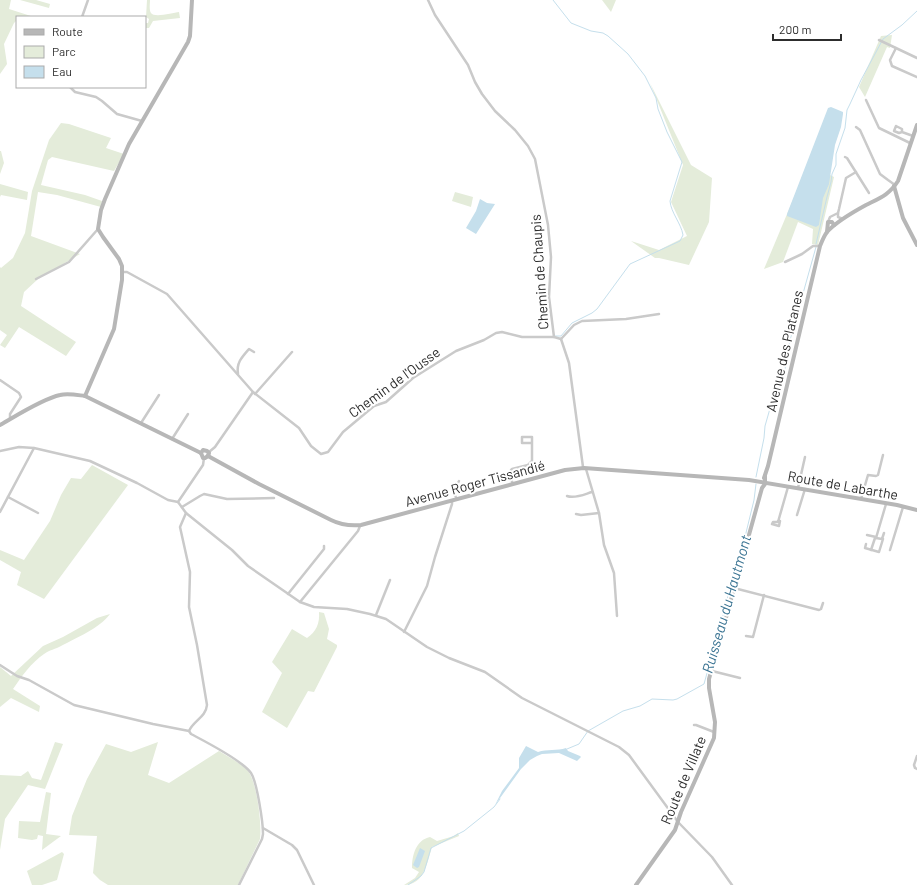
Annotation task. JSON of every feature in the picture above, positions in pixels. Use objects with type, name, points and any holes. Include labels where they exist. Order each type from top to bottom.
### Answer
[{"type":"street","points":[[82,16],[88,0]]},
{"type":"street","points":[[36,279],[69,262],[98,229],[101,210],[105,198],[129,144],[188,42],[190,36],[192,0]]},
{"type":"street","name":"Chemin de Chaupis","points":[[428,0],[435,15],[468,65],[482,94],[495,111],[515,130],[528,146],[534,159],[548,225],[551,257],[549,297],[550,317],[554,337]]},
{"type":"street","points":[[879,40],[917,58]]},
{"type":"street","points":[[896,48],[890,60],[892,66],[917,77]]},
{"type":"street","points":[[71,88],[75,92],[102,100],[117,114],[142,121]]},
{"type":"street","points":[[866,100],[879,128],[910,143]]},
{"type":"street","points":[[831,224],[841,221],[866,205],[878,200],[895,185],[910,143],[915,135],[917,125]]},
{"type":"street","points":[[856,126],[860,130],[880,174],[895,185],[904,218],[917,245]]},
{"type":"street","points":[[902,132],[915,135]]},
{"type":"street","points":[[845,157],[848,158],[869,193]]},
{"type":"street","points":[[831,224],[836,214],[846,178],[856,172]]},
{"type":"street","points":[[836,214],[841,221]]},
{"type":"street","name":"Avenue des Platanes","points":[[763,482],[820,246],[831,224]]},
{"type":"street","points":[[85,396],[114,329],[125,272],[115,252],[102,237],[98,229]]},
{"type":"street","points":[[785,262],[802,254],[813,246],[820,246]]},
{"type":"street","name":"Chemin de l'Ousse","points":[[125,272],[166,294],[254,393],[299,428],[311,446],[321,454],[328,452],[343,432],[374,406],[386,402],[413,378],[456,351],[502,332],[522,337],[554,337],[561,339]]},
{"type":"street","points":[[617,616],[614,573],[604,545],[599,513],[586,469],[584,468],[569,364],[561,339],[570,327],[579,322],[626,320],[659,314]]},
{"type":"street","points":[[239,375],[237,367],[239,360],[249,349],[254,352]]},
{"type":"street","points":[[178,502],[203,465],[207,456],[254,393],[292,352]]},
{"type":"street","points":[[0,380],[21,396],[10,414],[10,420]]},
{"type":"street","points":[[0,425],[58,395],[67,394],[85,396],[201,453],[201,456],[207,456]]},
{"type":"street","points":[[141,423],[159,395]]},
{"type":"street","points":[[172,439],[188,414]]},
{"type":"street","points":[[513,484],[509,473],[510,471],[512,469],[528,465],[532,461],[532,443],[532,436],[522,437],[522,443],[532,443]]},
{"type":"street","points":[[0,451],[19,447],[34,448],[90,461],[137,483],[168,500],[178,502],[186,513],[232,550],[248,566],[300,602],[314,607],[347,610],[376,615],[386,619],[426,647],[485,672],[522,698],[619,747],[629,755],[678,822],[712,857],[732,885]]},
{"type":"street","points":[[0,512],[34,448]]},
{"type":"street","points":[[201,453],[204,450],[207,456]]},
{"type":"street","points":[[861,499],[868,476],[878,475],[883,455]]},
{"type":"street","name":"Avenue Roger Tissandié","points":[[207,456],[337,523],[348,526],[361,525],[565,470],[584,468],[763,482]]},
{"type":"street","points":[[798,488],[805,457]]},
{"type":"street","points":[[457,499],[453,492],[459,481]]},
{"type":"street","name":"Route de Labarthe","points":[[763,482],[903,506],[917,510]]},
{"type":"street","name":"Route de Villate","points":[[636,885],[675,830],[681,812],[708,753],[715,732],[715,722],[709,688],[711,671],[763,482]]},
{"type":"street","points":[[778,520],[788,486]]},
{"type":"street","points":[[797,515],[805,489]]},
{"type":"street","points":[[567,496],[570,498],[592,492]]},
{"type":"street","points":[[182,508],[204,494],[227,499],[274,498]]},
{"type":"street","points":[[8,498],[38,513]]},
{"type":"street","points":[[404,632],[427,586],[452,501]]},
{"type":"street","points":[[871,550],[886,503]]},
{"type":"street","points":[[890,550],[903,506]]},
{"type":"street","points":[[186,513],[180,527],[190,572],[189,607],[207,705],[205,712],[189,731]]},
{"type":"street","points":[[576,514],[581,515],[599,513]]},
{"type":"street","points":[[300,602],[358,531],[361,525]]},
{"type":"street","points":[[866,544],[865,548],[880,552],[884,533]]},
{"type":"street","points":[[867,535],[882,539]]},
{"type":"street","points":[[288,594],[324,549],[324,546]]},
{"type":"street","points":[[376,615],[390,580]]},
{"type":"street","points":[[734,588],[819,610],[821,609],[823,603]]},
{"type":"street","points":[[746,636],[753,637],[764,595]]},
{"type":"street","points":[[0,665],[74,705],[189,731],[241,764],[252,774],[255,780],[263,828],[262,839],[239,885]]},
{"type":"street","points":[[711,671],[740,678]]},
{"type":"street","points":[[694,726],[696,725],[715,732]]},
{"type":"street","points":[[916,768],[914,764],[917,756]]},
{"type":"street","points":[[263,828],[292,845],[297,850],[314,885]]},
{"type":"green space","points":[[0,0],[11,0],[9,9],[31,16],[16,16],[16,21],[4,44],[7,64],[0,74]]},
{"type":"green space","points":[[20,0],[36,0],[50,4],[49,8]]},
{"type":"green space","points":[[147,0],[150,0],[151,13],[156,15],[164,15],[179,12],[180,18],[153,21],[149,28],[146,28],[146,23],[148,23],[149,19],[146,17]]},
{"type":"green space","points":[[602,0],[616,0],[611,12]]},
{"type":"green space","points":[[892,35],[890,48],[887,47],[865,97],[859,87],[881,36]]},
{"type":"green space","points":[[650,83],[691,165],[712,178],[709,222],[689,265],[655,258],[631,241],[659,250],[687,236],[671,202],[683,165]]},
{"type":"green space","points":[[61,123],[69,124],[111,138],[106,148],[124,154],[114,171],[52,157],[48,160],[41,185],[85,195],[102,201],[101,207],[57,195],[38,192],[31,236],[80,254],[38,279],[24,292],[21,306],[76,342],[66,356],[19,327],[5,348],[0,345],[7,335],[0,330],[0,267],[1,268],[13,258],[25,233],[32,191],[49,140]]},
{"type":"green space","points":[[0,151],[4,163],[0,174]]},
{"type":"green space","points":[[808,164],[834,177],[818,245],[812,244],[813,229],[798,222],[783,262],[764,269]]},
{"type":"green space","points":[[0,184],[28,192],[27,200],[1,195],[0,197]]},
{"type":"green space","points":[[455,192],[473,197],[471,207],[452,201]]},
{"type":"green space","points":[[92,465],[128,485],[44,599],[17,585],[21,572],[0,560],[0,550],[24,560],[50,521],[61,495],[71,478],[81,479]]},
{"type":"green space","points":[[319,612],[324,613],[329,629],[327,639],[337,645],[337,647],[314,692],[308,691],[287,728],[262,712],[282,673],[272,662],[292,629],[307,638],[313,633],[319,620]]},
{"type":"green space","points":[[110,614],[100,624],[87,632],[59,647],[48,651],[31,666],[20,679],[13,689],[40,706],[39,712],[11,698],[0,707],[0,667],[11,676],[43,646],[63,637],[97,618]]},
{"type":"green space","points":[[55,742],[63,744],[45,789],[28,785],[5,819],[0,850],[0,775],[21,776],[28,771],[32,778],[41,780]]},
{"type":"green space","points":[[158,742],[148,775],[169,783],[219,751],[242,765],[248,771],[254,784],[258,804],[260,839],[238,885],[108,885],[93,873],[97,836],[69,835],[72,816],[87,779],[106,744],[131,752]]},
{"type":"green space","points":[[46,792],[51,793],[46,834],[61,836],[42,850],[43,836],[38,835],[37,839],[32,840],[18,838],[19,821],[40,822]]},
{"type":"green space","points":[[458,833],[459,836],[432,847],[424,872],[416,881],[411,884],[404,885],[415,878],[419,872],[412,868],[412,863],[414,853],[421,841],[430,837],[437,841],[454,836]]},
{"type":"green space","points":[[62,852],[64,854],[57,880],[42,885],[32,885],[27,871]]},
{"type":"water","points":[[831,107],[843,112],[843,114],[841,127],[835,145],[829,184],[823,198],[819,225],[816,227],[787,216],[787,214],[828,108]]},
{"type":"water","points":[[480,199],[487,203],[495,204],[476,234],[466,228],[476,211]]},
{"type":"water","points":[[526,746],[538,752],[566,748],[568,751],[581,757],[577,761],[559,753],[542,754],[537,756],[530,760],[521,769],[495,805],[502,791],[519,768],[519,758]]},
{"type":"water","points":[[420,848],[425,851],[419,867],[417,868],[413,865]]},
{"type":"waterway","points":[[553,0],[571,23],[608,36],[628,54],[645,76],[656,98],[658,109],[667,132],[682,162],[670,201],[672,210],[683,235],[680,241],[630,264],[597,309],[572,323],[561,336],[555,336]]},
{"type":"waterway","name":"Ruisseau du Hautmont","points":[[816,244],[832,174],[836,165],[836,154],[845,128],[847,110],[883,39],[902,25],[917,11]]},
{"type":"waterway","name":"Ruisseau du Hautmont","points":[[756,477],[765,426],[779,377],[785,369],[790,340],[816,247]]},
{"type":"waterway","name":"Ruisseau du Hautmont","points":[[567,749],[579,744],[588,731],[623,711],[640,706],[652,699],[677,699],[704,684],[727,601],[730,582],[744,541],[754,500],[756,484]]},
{"type":"waterway","name":"Ruisseau du Hautmont","points":[[408,885],[421,876],[424,872],[431,848],[464,831],[494,807],[500,799]]}]
